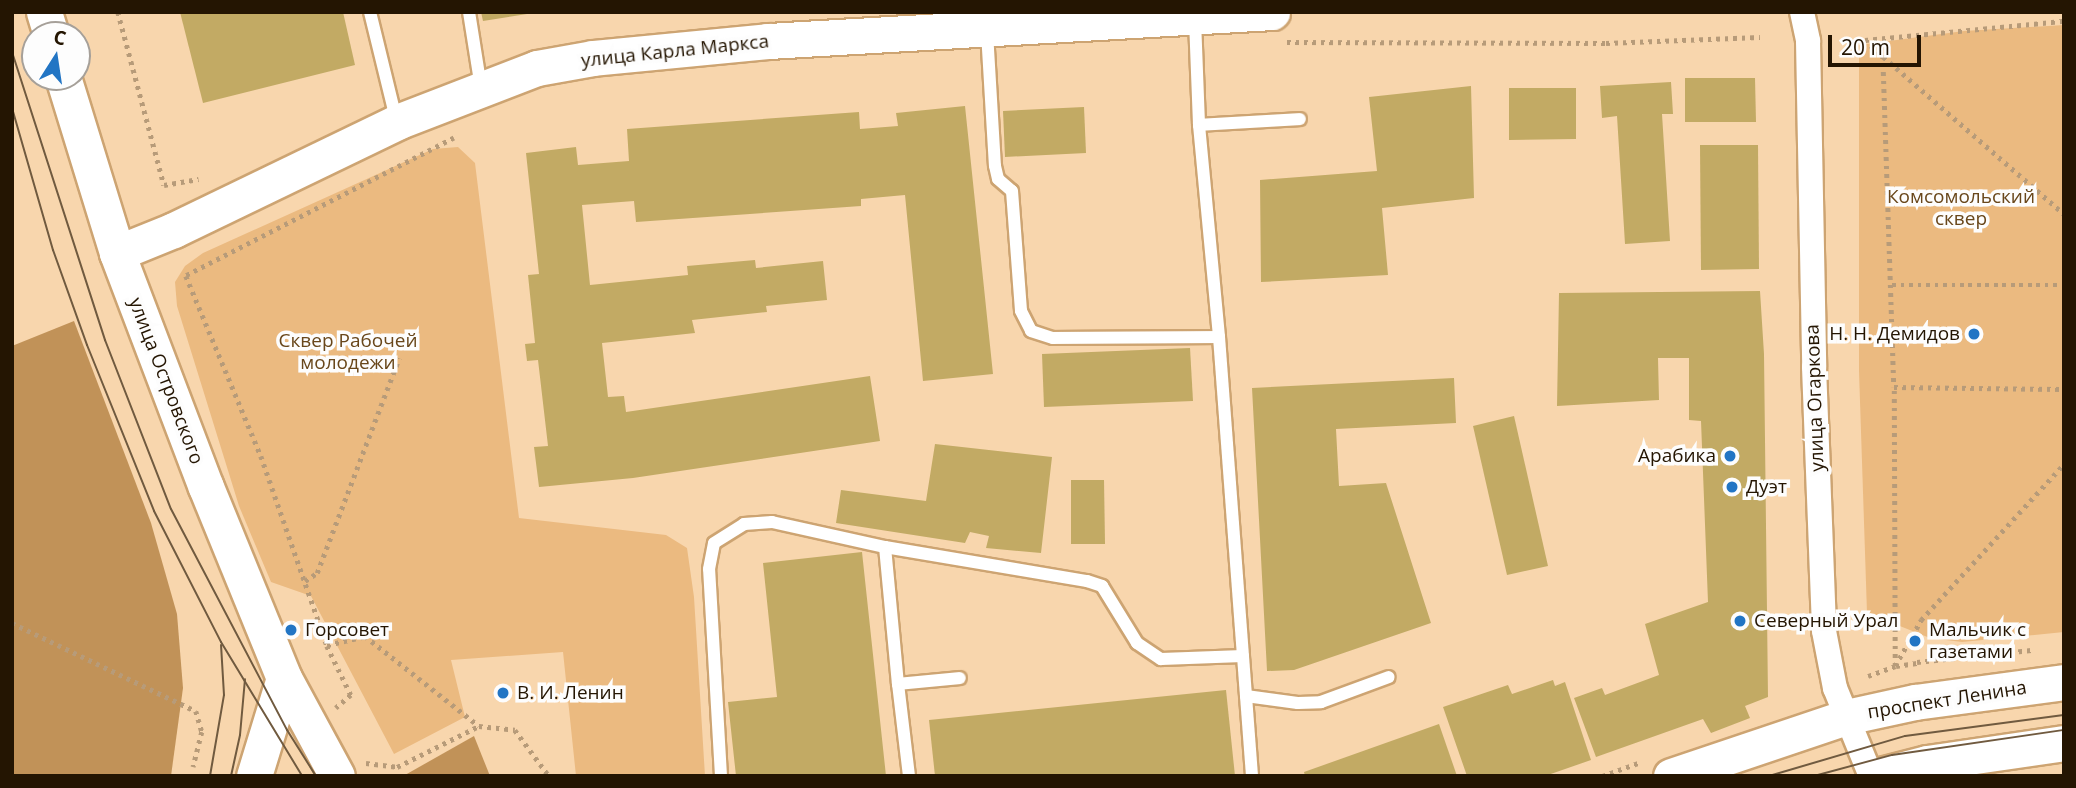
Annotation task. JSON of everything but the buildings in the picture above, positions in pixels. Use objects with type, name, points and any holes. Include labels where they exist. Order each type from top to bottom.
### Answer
[{"type":"main road","name":"улица Карла Маркса","points":[[117,253],[174,230],[397,122],[537,68],[593,58],[768,41],[1195,16],[1272,27]]},
{"type":"main road","name":"улица Островского","points":[[68,91],[117,253],[211,499],[284,678],[348,769]]},
{"type":"main road","points":[[254,776],[284,678]]},
{"type":"main road","name":"проспект Ленина","points":[[1662,767],[1841,702],[1915,702],[2064,682]]},
{"type":"main road","points":[[1877,776],[1927,762],[2064,743]]},
{"type":"street","name":"улица Огаркова","points":[[1802,12],[1808,41],[1812,312],[1824,631],[1841,702],[1871,776]]},
{"type":"lane","points":[[370,12],[397,122]]},
{"type":"lane","points":[[469,12],[481,88]]},
{"type":"lane","points":[[1195,16],[1199,125],[1219,337],[1252,776]]},
{"type":"lane","points":[[986,28],[995,166],[998,179],[1012,191],[1021,311],[1031,331],[1053,338],[1219,337]]},
{"type":"lane","points":[[1199,125],[1300,119]]},
{"type":"lane","points":[[721,776],[709,569],[714,543],[744,524],[772,522],[885,547],[1102,586],[1116,604],[1137,643],[1161,659],[1243,656]]},
{"type":"lane","points":[[885,547],[909,776]]},
{"type":"lane","points":[[1246,696],[1298,703],[1321,702],[1389,677]]},
{"type":"lane","points":[[898,684],[960,678]]},
{"type":"path","points":[[118,12],[164,185]]},
{"type":"path","points":[[2064,21],[1864,40],[2064,214]]},
{"type":"path","points":[[1272,27],[1606,43],[1760,37]]},
{"type":"path","points":[[1883,55],[1892,285],[1895,666]]},
{"type":"path","points":[[351,695],[327,645],[261,456],[186,276],[462,134]]},
{"type":"path","points":[[1892,285],[2064,285]]},
{"type":"path","points":[[304,581],[317,573],[399,358]]},
{"type":"path","points":[[1894,387],[2064,388]]},
{"type":"path","points":[[1841,702],[1895,666],[1921,620],[2064,464]]},
{"type":"path","points":[[2058,470],[2064,473]]},
{"type":"path","points":[[12,623],[197,711],[202,732],[193,767]]},
{"type":"path","points":[[327,645],[365,636],[479,726],[515,730],[549,776]]},
{"type":"path","points":[[1917,662],[2037,650]]},
{"type":"path","points":[[348,769],[397,767],[479,726]]},
{"type":"path","points":[[1602,776],[1662,767]]},
{"type":"green space","name":"Комсомольский сквер","points":[[2064,25],[2064,632],[1962,642],[1930,638],[1867,613],[1859,371],[1859,45],[1964,31]]},
{"type":"green space","name":"Сквер Рабочей молодежи","points":[[458,147],[475,163],[519,518],[666,535],[687,548],[694,597],[705,776],[576,776],[563,652],[451,660],[465,717],[394,754],[311,596],[271,582],[239,506],[177,306],[175,282],[185,266],[203,253],[433,149]]},
{"type":"shaded area","points":[[74,321],[151,523],[177,614],[183,688],[171,776],[12,776],[12,346]]},
{"type":"shaded area","points":[[474,736],[490,776],[405,776],[405,775]]},
{"type":"tram line","points":[[12,52],[105,340],[171,509],[287,730],[316,776]]},
{"type":"tram line","points":[[12,108],[53,250],[87,345],[154,511],[221,642],[302,776]]},
{"type":"tram line","points":[[210,776],[224,695],[221,645]]},
{"type":"tram line","points":[[231,776],[240,735],[245,679]]},
{"type":"tram line","points":[[1769,776],[1905,736],[2064,715]]},
{"type":"tram line","points":[[1814,776],[1892,755],[2064,730]]},
{"type":"place","name":"Н. Н. Демидов","points":[[1974,334]]},
{"type":"place","name":"Арабика","points":[[1730,456]]},
{"type":"place","name":"Дуэт","points":[[1732,487]]},
{"type":"place","name":"Северный Урал","points":[[1740,621]]},
{"type":"place","name":"Горсовет","points":[[291,630]]},
{"type":"place","name":"Мальчик с газетами","points":[[1915,641]]},
{"type":"place","name":"В. И. Ленин","points":[[503,693]]}]
